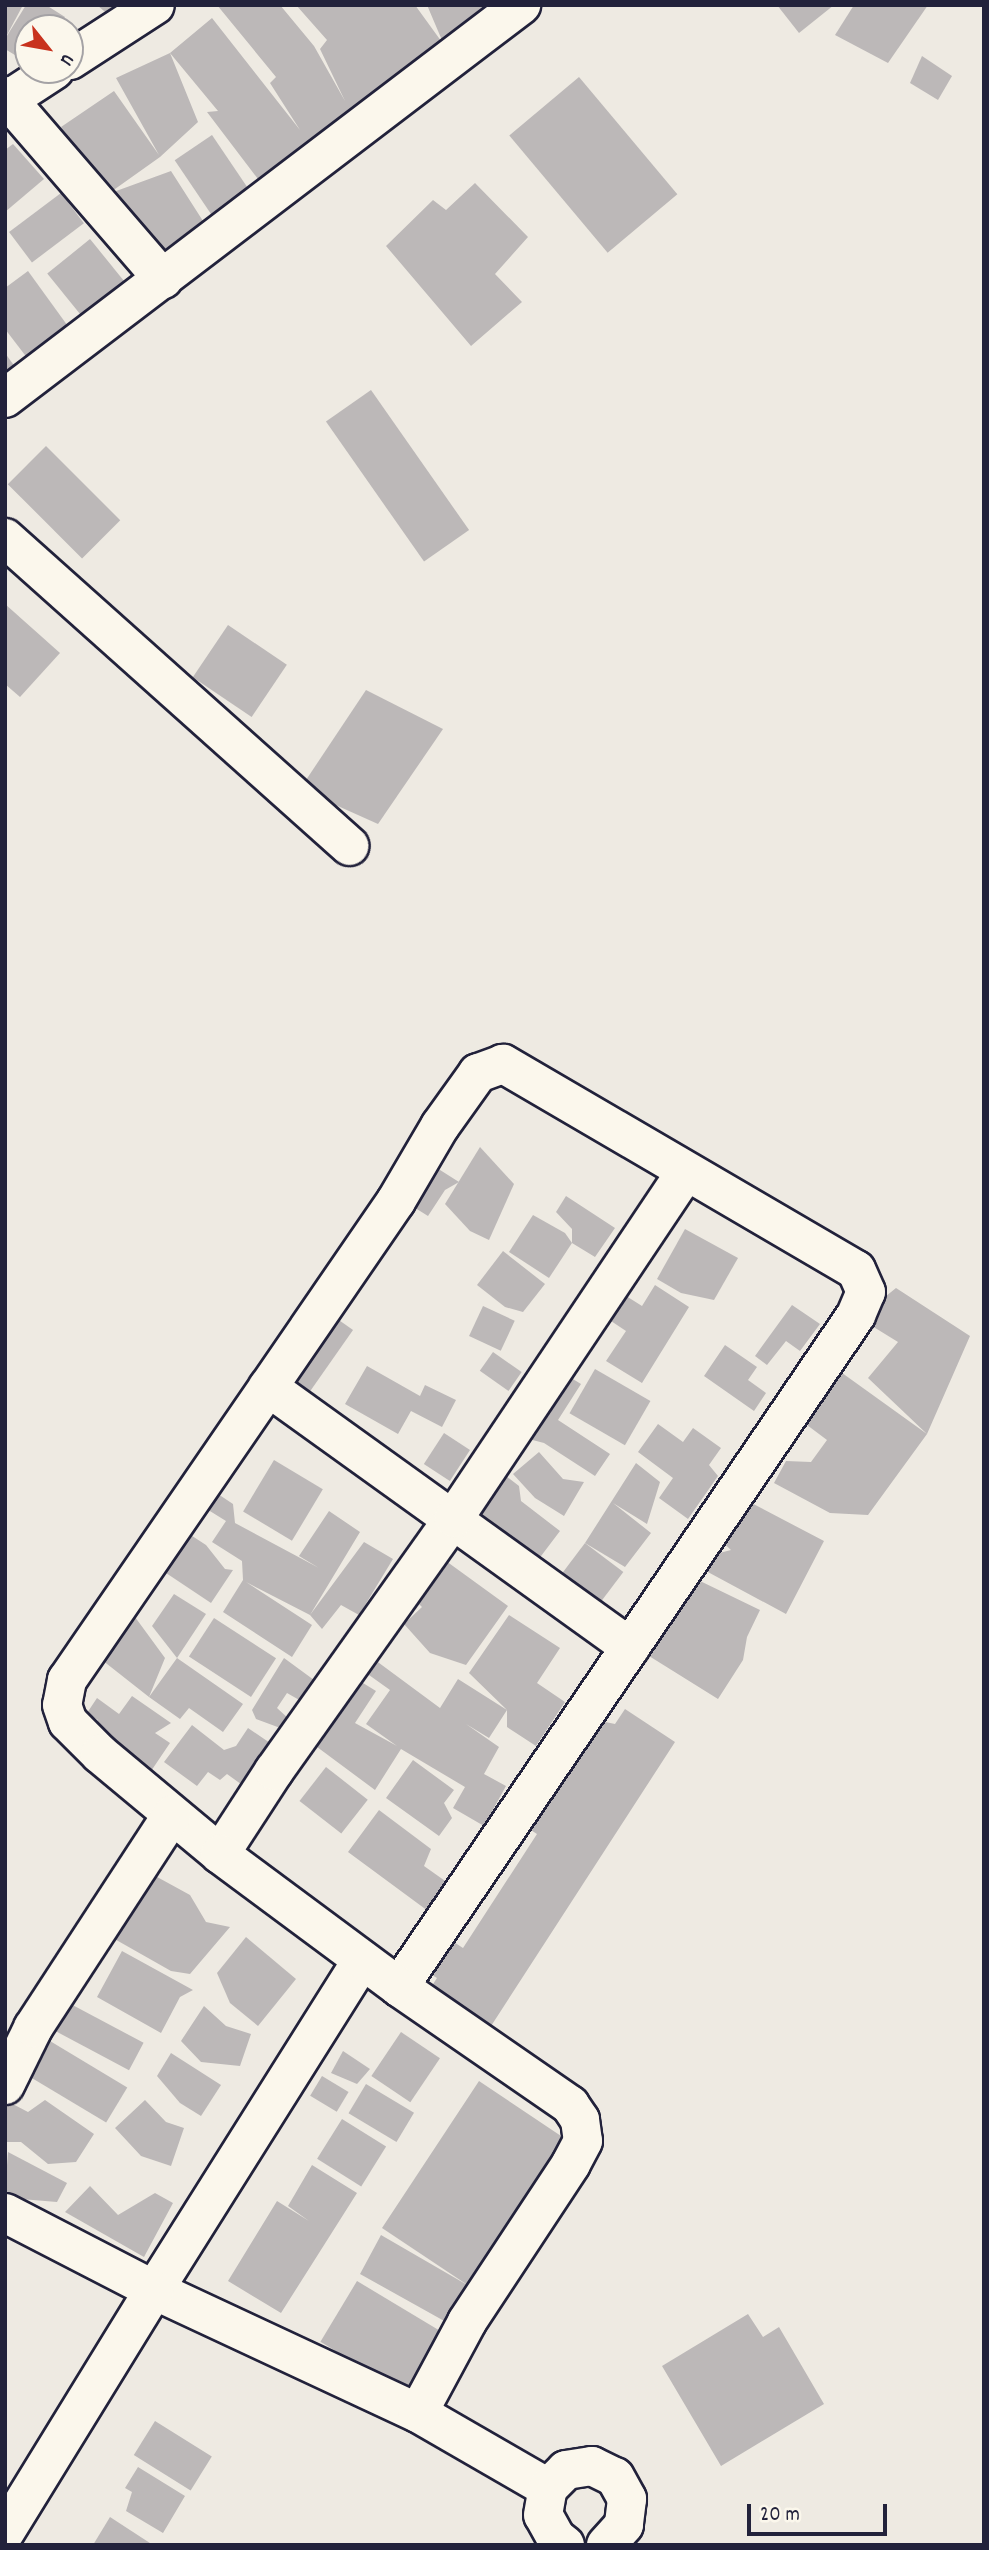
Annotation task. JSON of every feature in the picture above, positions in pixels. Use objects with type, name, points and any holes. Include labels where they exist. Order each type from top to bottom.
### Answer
[{"type":"street","points":[[84,51],[155,5]]},
{"type":"street","points":[[5,398],[521,5]]},
{"type":"street","points":[[31,84],[7,99],[163,279]]},
{"type":"street","points":[[5,538],[349,846]]},
{"type":"street","points":[[399,1987],[856,1315],[866,1292],[856,1270],[503,1064],[488,1066],[440,1126],[396,1201],[67,1681],[62,1705],[68,1722],[220,1854],[399,1987],[570,2105],[580,2120],[583,2141],[467,2322],[418,2413]]},
{"type":"street","points":[[220,1854],[274,1771],[454,1518],[685,1172]]},
{"type":"street","points":[[268,1387],[454,1518],[630,1647]]},
{"type":"street","points":[[5,2085],[33,2028],[172,1815]]},
{"type":"street","points":[[5,2532],[362,1960]]},
{"type":"street","points":[[5,2213],[154,2290],[418,2413],[548,2488]]},
{"type":"street","points":[[565,2545],[556,2538],[543,2515],[548,2488],[566,2470],[592,2466],[615,2477],[623,2487],[627,2512],[624,2525],[606,2545]]},
{"type":"building","points":[[5,5],[23,5],[18,14],[14,14],[14,22],[7,35]]},
{"type":"building","points":[[26,5],[46,5],[60,14],[20,14]]},
{"type":"building","points":[[97,5],[120,5],[111,17]]},
{"type":"building","points":[[217,5],[280,5],[314,46],[345,101],[320,49],[327,40],[296,5],[415,5],[444,45],[427,5],[505,5],[261,183],[207,112],[218,111],[170,53],[212,18],[300,130],[270,83],[276,77]]},
{"type":"building","points":[[777,5],[834,5],[799,33]]},
{"type":"building","points":[[854,5],[928,5],[888,63],[835,35]]},
{"type":"building","points":[[14,24],[14,54],[5,49],[5,39]]},
{"type":"building","points":[[170,53],[198,122],[160,157],[108,194],[61,127],[114,91],[159,155],[116,78]]},
{"type":"building","points":[[922,56],[952,76],[938,100],[910,83]]},
{"type":"building","points":[[579,77],[677,194],[608,253],[509,135]]},
{"type":"building","points":[[212,135],[252,194],[214,219],[175,160]]},
{"type":"building","points":[[13,144],[44,179],[5,212],[5,150]]},
{"type":"building","points":[[171,171],[203,221],[159,253],[108,194]]},
{"type":"building","points":[[475,183],[528,237],[495,274],[522,302],[471,346],[386,246],[433,200],[446,210]]},
{"type":"building","points":[[61,193],[84,223],[32,262],[9,232]]},
{"type":"building","points":[[90,239],[130,288],[87,323],[47,274]]},
{"type":"building","points":[[28,271],[70,329],[28,359],[5,329],[5,288]]},
{"type":"building","points":[[5,353],[18,371],[5,380]]},
{"type":"building","points":[[371,390],[469,530],[424,562],[326,422]]},
{"type":"building","points":[[46,446],[120,520],[82,558],[8,484]]},
{"type":"building","points":[[5,604],[60,653],[20,697],[5,684]]},
{"type":"building","points":[[228,625],[287,665],[252,717],[193,677]]},
{"type":"building","points":[[366,690],[443,729],[378,824],[300,789]]},
{"type":"building","points":[[480,1147],[514,1184],[489,1240],[470,1231],[445,1204]]},
{"type":"building","points":[[429,1163],[459,1182],[445,1190],[428,1216],[404,1201]]},
{"type":"building","points":[[566,1196],[615,1228],[595,1257],[572,1243],[572,1229],[556,1212]]},
{"type":"building","points":[[533,1215],[565,1233],[572,1243],[549,1278],[509,1252]]},
{"type":"building","points":[[685,1229],[738,1258],[714,1300],[681,1293],[657,1279]]},
{"type":"building","points":[[503,1251],[545,1284],[523,1312],[505,1307],[477,1285]]},
{"type":"building","points":[[655,1285],[689,1307],[642,1383],[606,1361],[626,1331],[599,1313],[615,1289],[642,1306]]},
{"type":"building","points":[[896,1288],[970,1336],[927,1434],[868,1378],[898,1342],[859,1318]]},
{"type":"building","points":[[792,1305],[820,1324],[800,1351],[786,1341],[767,1365],[755,1356]]},
{"type":"building","points":[[483,1306],[515,1321],[501,1351],[469,1336]]},
{"type":"building","points":[[326,1311],[353,1330],[305,1399],[278,1380]]},
{"type":"building","points":[[725,1345],[757,1367],[748,1380],[766,1393],[754,1411],[704,1376]]},
{"type":"building","points":[[493,1352],[522,1372],[508,1391],[480,1371]]},
{"type":"building","points":[[831,1365],[927,1434],[868,1515],[830,1513],[774,1483],[786,1461],[811,1462],[827,1440],[795,1416]]},
{"type":"building","points":[[367,1366],[420,1396],[425,1385],[456,1400],[442,1427],[411,1411],[398,1434],[345,1404]]},
{"type":"building","points":[[595,1369],[650,1401],[625,1445],[570,1413]]},
{"type":"building","points":[[563,1373],[581,1384],[558,1420],[610,1454],[595,1476],[544,1443],[521,1437]]},
{"type":"building","points":[[658,1424],[683,1442],[693,1428],[721,1448],[709,1465],[718,1476],[688,1519],[659,1498],[673,1478],[638,1452]]},
{"type":"building","points":[[444,1433],[470,1450],[450,1481],[424,1464]]},
{"type":"building","points":[[539,1452],[563,1479],[584,1482],[564,1516],[535,1498],[513,1474]]},
{"type":"building","points":[[274,1460],[323,1489],[292,1541],[243,1511]]},
{"type":"building","points":[[636,1463],[660,1482],[647,1524],[613,1503],[651,1533],[625,1567],[585,1543]]},
{"type":"building","points":[[498,1470],[519,1486],[521,1501],[560,1531],[535,1564],[466,1511]]},
{"type":"building","points":[[215,1492],[233,1504],[235,1523],[319,1568],[299,1556],[329,1511],[360,1532],[310,1615],[246,1582],[312,1625],[292,1657],[223,1612],[243,1580],[242,1561],[212,1542],[226,1521],[205,1508]]},
{"type":"building","points":[[738,1496],[824,1541],[786,1614],[706,1571],[708,1556],[731,1550],[717,1537]]},
{"type":"building","points":[[186,1532],[206,1545],[225,1569],[233,1570],[211,1603],[160,1569]]},
{"type":"building","points":[[364,1542],[393,1559],[359,1615],[341,1605],[322,1629],[310,1615]]},
{"type":"building","points":[[585,1543],[623,1572],[594,1610],[556,1581]]},
{"type":"building","points":[[446,1561],[508,1606],[466,1665],[430,1653],[404,1624],[422,1607],[410,1595]]},
{"type":"building","points":[[698,1580],[760,1610],[747,1637],[743,1660],[718,1699],[641,1651]]},
{"type":"building","points":[[174,1594],[206,1614],[177,1658],[152,1626]]},
{"type":"building","points":[[509,1615],[560,1648],[537,1683],[565,1702],[536,1746],[507,1727],[507,1710],[469,1673]]},
{"type":"building","points":[[135,1617],[165,1658],[149,1697],[102,1660]]},
{"type":"building","points":[[214,1618],[276,1658],[251,1697],[189,1657]]},
{"type":"building","points":[[371,1657],[440,1708],[458,1679],[507,1710],[489,1738],[466,1724],[499,1747],[484,1774],[506,1786],[484,1826],[453,1808],[465,1787],[401,1749],[375,1790],[309,1741],[350,1675],[376,1691],[355,1723],[397,1746],[366,1724],[390,1690],[362,1670]]},
{"type":"building","points":[[177,1658],[243,1704],[223,1732],[189,1708],[180,1719],[149,1697]]},
{"type":"building","points":[[284,1658],[314,1680],[301,1701],[287,1693],[277,1708],[289,1719],[283,1729],[256,1719],[252,1710]]},
{"type":"building","points":[[132,1696],[171,1723],[155,1733],[170,1743],[145,1780],[85,1739],[98,1720],[87,1713],[97,1698],[119,1714]]},
{"type":"building","points":[[625,1709],[675,1742],[482,2040],[422,2001],[437,1978],[422,1969],[443,1935],[463,1948],[537,1834],[523,1825],[591,1719],[615,1724]]},
{"type":"building","points":[[192,1725],[224,1750],[236,1746],[248,1728],[273,1745],[245,1787],[227,1774],[220,1780],[208,1772],[197,1786],[164,1762]]},
{"type":"building","points":[[413,1760],[454,1790],[444,1803],[452,1818],[439,1836],[386,1798]]},
{"type":"building","points":[[326,1767],[368,1800],[341,1834],[300,1801]]},
{"type":"building","points":[[379,1810],[431,1849],[424,1866],[448,1883],[428,1911],[348,1852]]},
{"type":"building","points":[[148,1872],[190,1895],[206,1922],[230,1927],[190,1974],[171,1971],[111,1937]]},
{"type":"building","points":[[246,1937],[296,1979],[258,2026],[230,2003],[217,1973]]},
{"type":"building","points":[[122,1951],[193,1990],[180,1997],[161,2033],[97,1997]]},
{"type":"building","points":[[65,2001],[144,2043],[129,2070],[50,2028]]},
{"type":"building","points":[[204,2006],[226,2026],[251,2034],[240,2066],[201,2062],[181,2041]]},
{"type":"building","points":[[401,2032],[440,2058],[410,2102],[371,2076]]},
{"type":"building","points":[[45,2038],[127,2087],[106,2123],[24,2073]]},
{"type":"building","points":[[343,2051],[370,2069],[357,2084],[331,2073]]},
{"type":"building","points":[[171,2053],[221,2085],[201,2116],[180,2103],[157,2076]]},
{"type":"building","points":[[322,2076],[349,2092],[337,2112],[310,2096]]},
{"type":"building","points":[[479,2081],[567,2140],[455,2327],[360,2274],[381,2235],[469,2286],[382,2228]]},
{"type":"building","points":[[366,2084],[414,2113],[396,2142],[348,2113]]},
{"type":"building","points":[[45,2100],[94,2134],[76,2162],[48,2164],[21,2142],[5,2142],[7,2101],[28,2112]]},
{"type":"building","points":[[145,2100],[166,2122],[184,2128],[171,2166],[141,2156],[115,2128]]},
{"type":"building","points":[[342,2119],[386,2147],[361,2186],[317,2159]]},
{"type":"building","points":[[8,2152],[67,2183],[57,2202],[21,2199],[5,2192]]},
{"type":"building","points":[[312,2165],[357,2193],[281,2313],[228,2281],[277,2201],[309,2221],[288,2206]]},
{"type":"building","points":[[90,2186],[118,2215],[155,2193],[173,2203],[144,2257],[65,2212]]},
{"type":"building","points":[[357,2281],[444,2334],[408,2394],[320,2342]]},
{"type":"building","points":[[748,2314],[763,2337],[779,2327],[824,2404],[721,2466],[662,2366]]},
{"type":"building","points":[[155,2421],[212,2457],[191,2490],[134,2455]]},
{"type":"building","points":[[138,2467],[185,2496],[163,2533],[126,2511],[132,2492],[125,2488]]},
{"type":"building","points":[[110,2517],[153,2545],[93,2545]]}]
